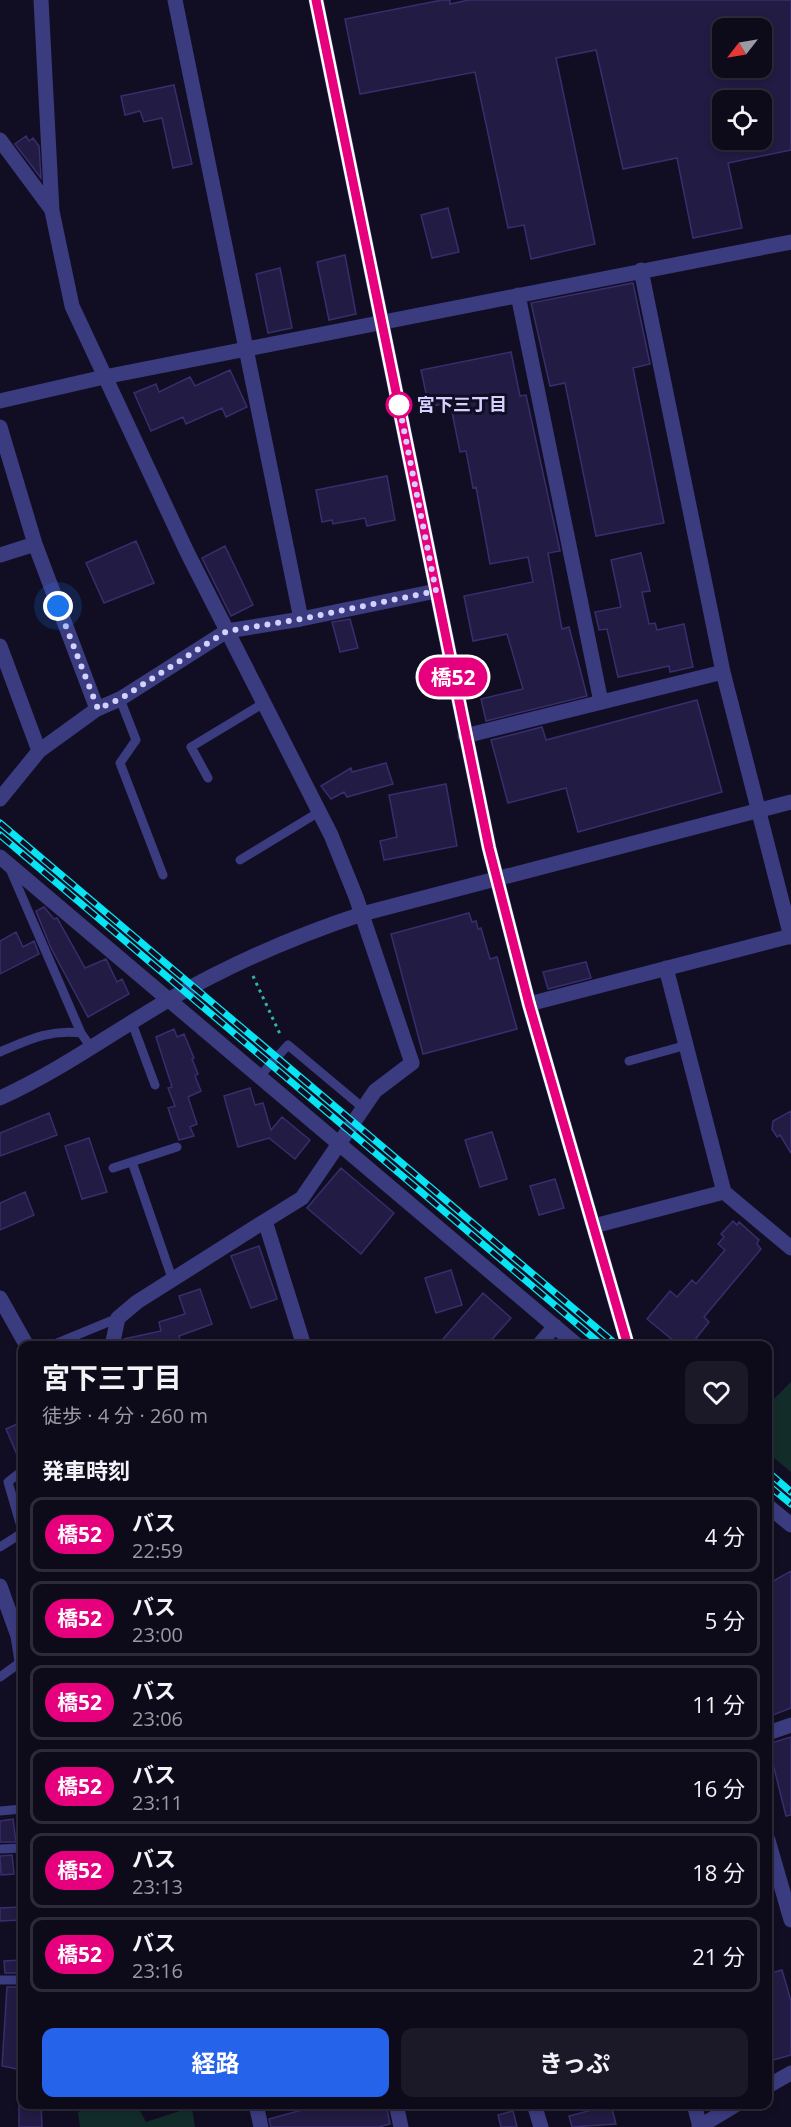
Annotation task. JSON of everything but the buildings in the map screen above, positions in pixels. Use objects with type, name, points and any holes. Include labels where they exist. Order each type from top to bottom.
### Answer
[{"type":"street","points":[[41,0],[52,210],[72,306],[227,631],[319,812],[362,914],[412,1063],[375,1090],[303,1198],[172,1278],[118,1318],[113,1341]]},
{"type":"street","points":[[175,0],[301,619]]},
{"type":"street","points":[[316,0],[465,736],[496,878],[529,1004],[627,1341]]},
{"type":"street","points":[[0,140],[6,156],[52,210]]},
{"type":"street","points":[[0,402],[104,377],[791,242]]},
{"type":"street","points":[[529,1004],[791,936],[723,672],[641,270]]},
{"type":"street","points":[[518,295],[601,702]]},
{"type":"street","points":[[0,427],[34,544],[98,709]]},
{"type":"street","points":[[0,555],[34,544]]},
{"type":"street","points":[[0,799],[39,751],[98,709],[120,699],[227,631],[301,619],[436,591]]},
{"type":"street","points":[[0,646],[39,751]]},
{"type":"street","points":[[465,736],[723,672]]},
{"type":"street","points":[[0,1098],[92,1049],[169,1000],[273,947],[362,914],[791,802]]},
{"type":"street","points":[[4,861],[572,1341]]},
{"type":"street","points":[[666,968],[724,1192],[791,1248]]},
{"type":"street","points":[[594,1226],[724,1192]]},
{"type":"street","points":[[265,1221],[302,1341]]},
{"type":"street","points":[[0,1298],[24,1341]]},
{"type":"street","points":[[542,1341],[555,1326]]},
{"type":"street","points":[[772,1509],[791,1525]]},
{"type":"street","points":[[0,1586],[18,1630]]},
{"type":"street","points":[[772,1732],[791,1725]]},
{"type":"street","points":[[772,1872],[791,1920]]},
{"type":"street","points":[[772,2084],[791,2073]]},
{"type":"street","points":[[257,2109],[261,2127]]},
{"type":"street","points":[[397,2109],[401,2127]]},
{"type":"street","points":[[536,2109],[541,2127]]},
{"type":"street","points":[[695,2109],[700,2127],[729,2109]]},
{"type":"lane","points":[[120,699],[136,740],[120,763],[163,874]]},
{"type":"lane","points":[[208,778],[191,747],[264,703]]},
{"type":"lane","points":[[240,860],[319,812]]},
{"type":"lane","points":[[4,861],[81,1033],[92,1049]]},
{"type":"lane","points":[[132,1023],[155,1085]]},
{"type":"lane","points":[[0,1052],[52,1032],[81,1033]]},
{"type":"lane","points":[[260,1077],[288,1045],[362,1107]]},
{"type":"lane","points":[[629,1060],[687,1045]]},
{"type":"lane","points":[[113,1168],[177,1147]]},
{"type":"lane","points":[[132,1161],[172,1278]]},
{"type":"lane","points":[[62,1341],[118,1318]]},
{"type":"lane","points":[[18,1473],[8,1482],[18,1517]]},
{"type":"lane","points":[[0,1547],[18,1534]]},
{"type":"lane","points":[[0,1677],[18,1664]]},
{"type":"lane","points":[[0,1811],[18,1809]]},
{"type":"lane","points":[[0,1850],[18,1848]]},
{"type":"lane","points":[[0,1980],[18,1980]]},
{"type":"path","points":[[253,976],[274,1026],[288,1045]]},
{"type":"green space","points":[[791,1382],[791,1472],[772,1456],[772,1401]]},
{"type":"green space","points":[[86,2109],[139,2109],[146,2122],[192,2109],[195,2127],[80,2127],[78,2112]]},
{"type":"railway","points":[[0,823],[612,1341]]},
{"type":"railway","points":[[0,835],[597,1341]]},
{"type":"railway","points":[[772,1475],[791,1492]]},
{"type":"railway","points":[[772,1488],[791,1504]]},
{"type":"bus line","name":"橋52","points":[[316,0],[489,848],[529,1004],[627,1341]]},
{"type":"place","name":"宮下三丁目","points":[[399,405]]},
{"type":"route","points":[[58,606],[98,709],[120,699],[227,631],[301,619],[436,591],[399,405]]}]
